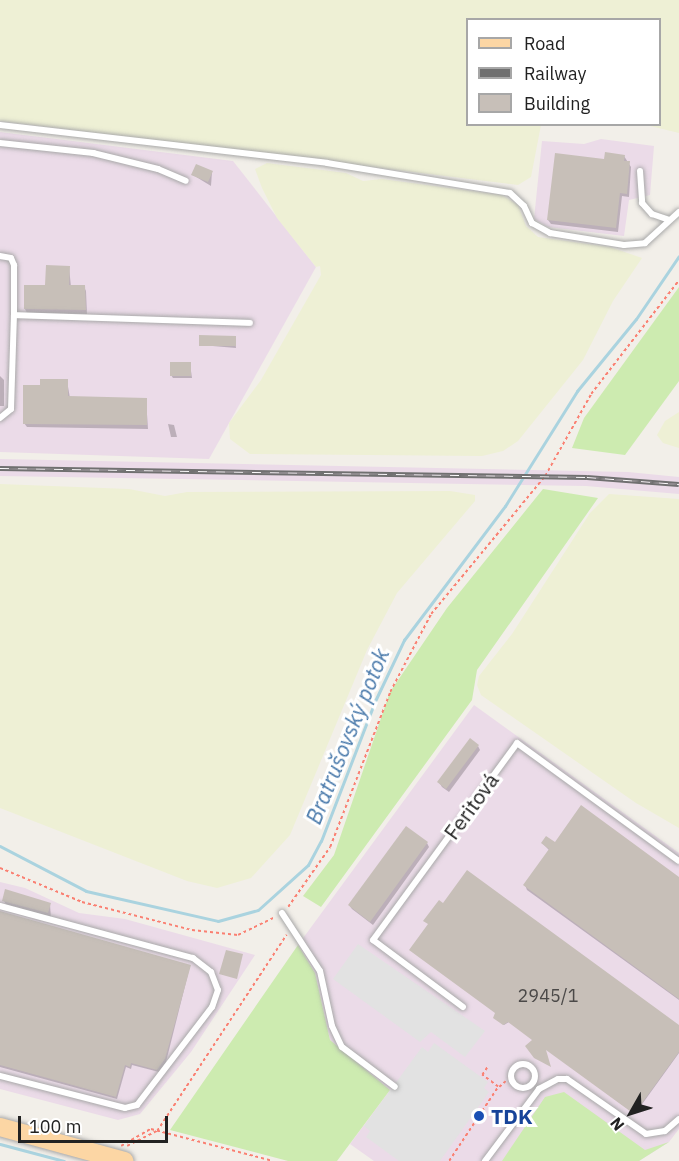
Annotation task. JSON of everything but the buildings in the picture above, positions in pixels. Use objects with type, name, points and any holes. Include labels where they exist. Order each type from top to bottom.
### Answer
[{"type":"main road","points":[[0,1127],[118,1155]]},
{"type":"lane","points":[[0,125],[327,163],[510,193],[524,206],[532,223],[550,233],[624,245],[645,243],[679,212]]},
{"type":"lane","points":[[0,143],[93,153],[158,169],[186,181]]},
{"type":"lane","points":[[640,171],[642,203],[652,214],[669,220]]},
{"type":"lane","points":[[0,256],[11,258],[14,265],[11,409],[0,418]]},
{"type":"lane","points":[[14,315],[250,323]]},
{"type":"lane","name":"Feritová","points":[[463,1007],[374,940],[517,743],[679,861]]},
{"type":"lane","points":[[0,906],[194,958],[211,972],[218,990],[212,1007],[137,1105],[125,1108],[0,1076]]},
{"type":"lane","points":[[282,913],[320,971],[332,1026],[342,1047],[395,1087]]},
{"type":"lane","points":[[527,1065],[535,1074],[532,1084],[520,1088],[510,1077],[515,1066],[527,1065]]},
{"type":"lane","points":[[486,1159],[539,1089],[550,1081],[567,1079],[646,1134],[665,1131],[679,1119]]},
{"type":"lane","points":[[532,1084],[539,1089]]},
{"type":"path","points":[[0,868],[82,902],[192,930],[238,935],[282,913],[295,900],[330,847],[390,692],[431,614],[545,476],[591,394],[679,280]]},
{"type":"path","points":[[118,1155],[130,1144],[157,1131],[291,928]]},
{"type":"path","points":[[488,1066],[482,1075],[498,1087]]},
{"type":"path","points":[[449,1161],[498,1087],[510,1077]]},
{"type":"path","points":[[118,1155],[121,1146],[146,1130],[273,1161]]},
{"type":"shaded area","points":[[0,132],[233,161],[316,267],[209,459],[0,452]]},
{"type":"shaded area","points":[[601,139],[654,146],[650,195],[629,200],[624,236],[548,227],[534,219],[542,141],[584,144]]},
{"type":"shaded area","points":[[0,459],[628,472],[679,477],[679,494],[586,486],[0,476]]},
{"type":"shaded area","points":[[474,705],[679,853],[679,1129],[669,1142],[639,1161],[374,1161],[350,1144],[390,1090],[330,1040],[315,973],[298,945]]},
{"type":"shaded area","points":[[0,882],[25,888],[79,913],[125,919],[255,955],[191,1052],[140,1114],[118,1120],[0,1089]]},
{"type":"shaded area","points":[[358,944],[485,1031],[465,1057],[431,1032],[420,1042],[333,979]]},
{"type":"shaded area","points":[[434,1043],[488,1082],[484,1088],[489,1092],[440,1161],[399,1161],[366,1137],[370,1131],[364,1126],[422,1047],[428,1052]]},
{"type":"green space","points":[[0,0],[679,0],[679,133],[650,126],[661,126],[661,18],[466,18],[466,126],[541,126],[531,177],[518,185],[0,121]]},
{"type":"green space","points":[[267,163],[346,173],[363,181],[382,179],[502,195],[518,205],[526,226],[538,237],[610,247],[642,258],[613,301],[583,360],[518,441],[503,451],[482,456],[250,454],[230,439],[229,423],[261,380],[321,275],[320,266],[316,267],[277,218],[262,188],[255,169]]},
{"type":"green space","points":[[679,287],[679,381],[625,455],[572,448],[584,418]]},
{"type":"green space","points":[[679,412],[679,448],[663,443],[657,435],[665,421]]},
{"type":"green space","points":[[0,484],[129,489],[165,496],[187,492],[450,491],[475,495],[475,501],[397,593],[367,650],[290,835],[251,878],[217,888],[187,881],[0,808]]},
{"type":"green space","points":[[543,489],[598,498],[477,670],[472,700],[321,907],[303,896],[334,855],[390,692],[447,608]]},
{"type":"green space","points":[[609,494],[679,499],[679,828],[636,803],[481,695],[477,685],[479,676],[512,634],[590,513]]},
{"type":"green space","points":[[298,945],[315,973],[330,1040],[390,1090],[337,1161],[288,1161],[170,1130]]},
{"type":"green space","points":[[564,1092],[645,1150],[669,1142],[639,1161],[502,1161],[545,1097]]},
{"type":"waterway","name":"Bratrušovský potok","points":[[0,846],[86,891],[218,921],[258,910],[308,865],[321,841],[375,701],[404,640],[505,506],[577,391],[636,319],[679,256]]},
{"type":"waterway","points":[[0,1144],[64,1161]]},
{"type":"railway","points":[[0,468],[587,477],[679,484]]},
{"type":"place","name":"TDK","points":[[479,1116]]}]
